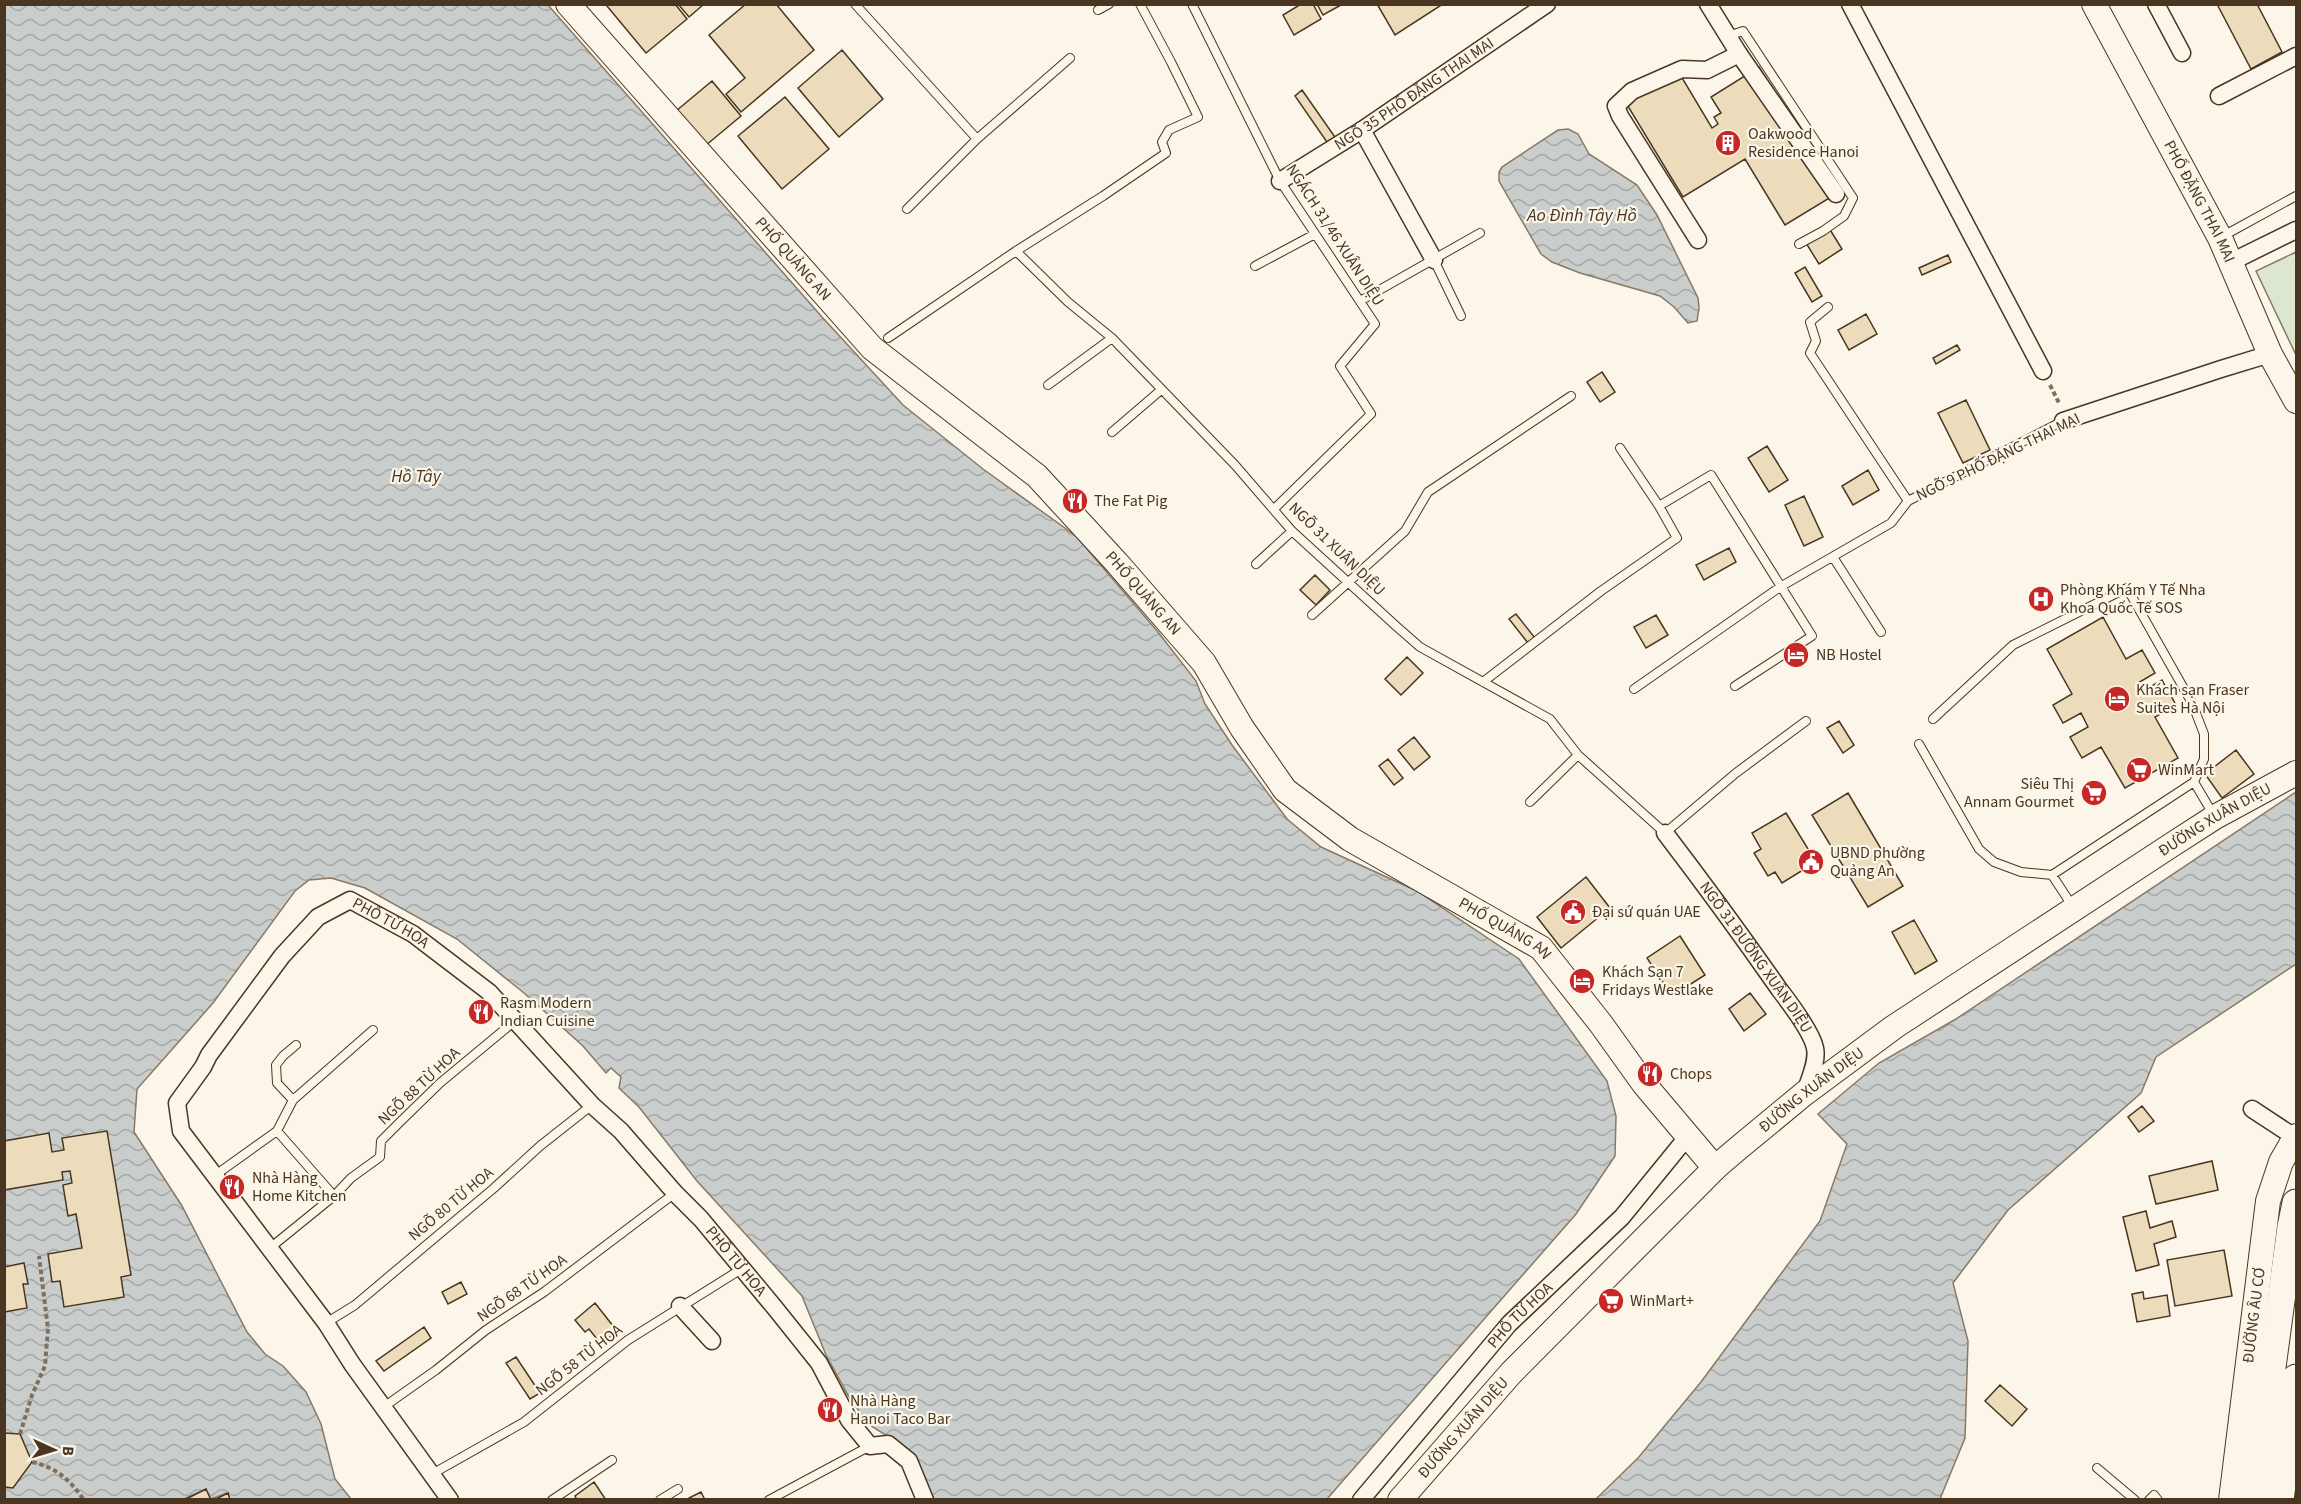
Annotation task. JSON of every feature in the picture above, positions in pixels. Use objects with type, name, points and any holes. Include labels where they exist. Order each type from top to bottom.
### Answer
[{"type":"main road","name":"ĐƯỜNG ÂU CƠ","points":[[2254,1500],[2296,1203]]},
{"type":"main road","points":[[2280,1500],[2296,1378]]},
{"type":"street","name":"PHỐ QUẢNG AN","points":[[568,4],[872,348],[1037,476],[1117,563],[1204,663],[1242,728],[1285,790],[1350,839],[1541,948],[1601,1024],[1644,1084],[1715,1168]]},
{"type":"street","name":"NGÕ 35 PHỐ ĐẶNG THAI MAI","points":[[1280,181],[1362,130],[1547,4]]},
{"type":"street","points":[[1708,4],[1739,54],[1836,194]]},
{"type":"street","points":[[1850,4],[2043,371]]},
{"type":"street","points":[[2156,4],[2182,53]]},
{"type":"street","name":"PHỐ ĐẶNG THAI MAI","points":[[2098,6],[2220,238],[2270,354],[2296,401]]},
{"type":"street","points":[[1698,240],[1620,116],[1616,106],[1632,92],[1682,69],[1707,70],[1739,54]]},
{"type":"street","points":[[2219,96],[2296,56]]},
{"type":"street","points":[[1362,130],[1434,260]]},
{"type":"street","points":[[2232,262],[2296,230]]},
{"type":"street","name":"NGÕ 9 PHỐ ĐẶNG THAI MAI","points":[[2065,420],[2270,354]]},
{"type":"street","name":"ĐƯỜNG XUÂN DIỆU","points":[[1400,1500],[1511,1372],[1715,1168],[1805,1093],[1894,1027],[2215,817],[2296,773]]},
{"type":"street","name":"NGÕ 31 ĐƯỜNG XUÂN DIỆU","points":[[1665,833],[1726,912],[1790,1004],[1811,1039],[1815,1048],[1815,1060],[1805,1093]]},
{"type":"street","name":"PHỐ TỪ HOA","points":[[450,1500],[422,1463],[385,1406],[352,1364],[326,1323],[181,1131],[177,1103],[209,1055],[282,956],[318,917],[350,900],[413,934],[489,992],[516,1020],[592,1105],[621,1131],[742,1268],[819,1363],[849,1420],[870,1446]]},
{"type":"street","points":[[2252,1109],[2296,1137]]},
{"type":"street","name":"PHỐ TỪ HOA","points":[[1361,1500],[1509,1324],[1622,1217],[1688,1136]]},
{"type":"street","name":"ĐƯỜNG ÂU CƠ","points":[[2231,1500],[2268,1201],[2281,1162],[2296,1137]]},
{"type":"street","points":[[680,1306],[712,1341]]},
{"type":"street","points":[[870,1446],[888,1444],[909,1461],[926,1500]]},
{"type":"lane","points":[[855,4],[977,139]]},
{"type":"lane","points":[[1098,10],[1109,4]]},
{"type":"lane","points":[[888,338],[1166,153],[1162,142],[1169,130],[1198,117],[1140,4]]},
{"type":"lane","name":"NGÁCH 31/46 XUÂN DIỆU","points":[[1192,4],[1280,181],[1375,324],[1340,366],[1371,414],[1274,509]]},
{"type":"lane","points":[[1728,36],[1743,31],[1853,198],[1844,216],[1799,244]]},
{"type":"lane","points":[[907,209],[977,139],[1070,58]]},
{"type":"lane","points":[[2220,238],[2296,195]]},
{"type":"lane","points":[[1360,301],[1480,233]]},
{"type":"lane","points":[[1255,266],[1315,234]]},
{"type":"lane","name":"NGÕ 31 XUÂN DIỆU","points":[[1016,251],[1068,302],[1112,338],[1235,465],[1292,531],[1420,647],[1550,719],[1578,756],[1665,833]]},
{"type":"lane","points":[[1434,260],[1461,316]]},
{"type":"lane","points":[[1828,307],[1810,322],[1816,342],[1810,353],[1908,501]]},
{"type":"lane","points":[[1048,385],[1112,338]]},
{"type":"lane","points":[[1112,432],[1161,390]]},
{"type":"lane","points":[[1312,615],[1405,531],[1428,492],[1571,396]]},
{"type":"lane","name":"NGÕ 9 PHỐ ĐẶNG THAI MAI","points":[[1634,688],[1780,587],[1891,523],[1908,501],[2065,420]]},
{"type":"lane","points":[[1483,682],[1601,591],[1677,538],[1659,506],[1620,448]]},
{"type":"lane","points":[[1659,506],[1711,475],[1812,636],[1735,687]]},
{"type":"lane","points":[[1256,564],[1292,531]]},
{"type":"lane","points":[[1833,557],[1881,632]]},
{"type":"lane","points":[[1919,744],[1979,849],[1994,862],[2021,872],[2052,875],[2194,782],[2204,759],[2204,734],[2181,682],[2127,588],[2013,645],[1933,719]]},
{"type":"lane","points":[[1665,833],[1736,773],[1806,721]]},
{"type":"lane","points":[[1530,802],[1578,756]]},
{"type":"lane","points":[[2194,782],[2215,817]]},
{"type":"lane","points":[[2052,875],[2074,909]]},
{"type":"lane","name":"NGÕ 88 TỪ HOA","points":[[270,1248],[334,1196],[351,1178],[380,1157],[381,1141],[424,1099],[516,1020]]},
{"type":"lane","points":[[213,1176],[277,1131],[293,1100],[373,1030]]},
{"type":"lane","points":[[293,1100],[277,1083],[276,1065],[296,1045]]},
{"type":"lane","name":"NGÕ 80 TỪ HOA","points":[[326,1323],[355,1305],[494,1188],[540,1146],[592,1105]]},
{"type":"lane","points":[[277,1131],[334,1196]]},
{"type":"lane","name":"NGÕ 68 TỪ HOA","points":[[385,1406],[436,1370],[486,1330],[544,1292],[675,1193]]},
{"type":"lane","name":"NGÕ 58 TỪ HOA","points":[[432,1474],[524,1422],[628,1340],[742,1268]]},
{"type":"lane","points":[[769,1500],[870,1446]]},
{"type":"lane","points":[[552,1500],[612,1460]]},
{"type":"lane","points":[[2097,1468],[2135,1500]]},
{"type":"lane","points":[[660,1500],[678,1490]]},
{"type":"lane","points":[[2150,1500],[2154,1495],[2158,1500]]},
{"type":"path","points":[[2043,371],[2065,420]]},
{"type":"path","points":[[20,1434],[45,1366],[48,1329],[39,1256]]},
{"type":"path","points":[[32,1462],[51,1467],[72,1482],[84,1500]]},
{"type":"green space","points":[[2296,252],[2296,355],[2256,271]]},
{"type":"water","name":"Hồ Tây","points":[[5,5],[548,5],[822,317],[903,405],[983,469],[1076,536],[1158,632],[1196,681],[1205,704],[1232,745],[1287,819],[1321,847],[1417,891],[1519,959],[1607,1081],[1616,1116],[1615,1156],[1576,1214],[1327,1499],[932,1499],[924,1476],[912,1456],[900,1444],[868,1424],[848,1395],[826,1355],[802,1296],[697,1181],[639,1107],[619,1088],[621,1077],[611,1068],[606,1073],[583,1046],[524,993],[457,939],[365,888],[331,878],[309,880],[295,891],[213,1003],[137,1089],[134,1132],[182,1206],[247,1332],[265,1354],[283,1366],[306,1392],[321,1424],[335,1479],[351,1499],[230,1499],[227,1493],[211,1499],[206,1489],[184,1499],[5,1500]]},
{"type":"water","name":"Ao Đình Tây Hồ","points":[[1568,129],[1578,134],[1589,154],[1637,185],[1657,215],[1698,298],[1697,321],[1688,323],[1660,296],[1580,273],[1552,262],[1541,254],[1499,181],[1499,172],[1502,167],[1558,130]]},
{"type":"water","points":[[2296,792],[2296,964],[2156,1057],[2141,1093],[2008,1210],[1953,1283],[1968,1341],[1965,1438],[1940,1499],[1596,1499],[1638,1458],[1701,1382],[1820,1221],[1847,1144],[1818,1114],[1879,1063],[1956,1019]]},
{"type":"building","points":[[609,4],[675,4],[687,19],[646,53],[607,6]]},
{"type":"building","points":[[678,4],[704,4],[689,17]]},
{"type":"building","points":[[746,4],[776,4],[814,50],[741,112],[726,94],[745,78],[709,35]]},
{"type":"building","points":[[1301,4],[1313,4],[1321,19],[1294,35],[1283,15]]},
{"type":"building","points":[[1317,4],[1341,4],[1341,5],[1323,15]]},
{"type":"building","points":[[1377,4],[1443,4],[1395,35]]},
{"type":"building","points":[[2217,4],[2257,4],[2282,52],[2251,69]]},
{"type":"building","points":[[842,50],[883,99],[839,137],[798,88]]},
{"type":"building","name":"Oakwood Residence Hanoi","points":[[1759,67],[1836,194],[1785,225],[1745,159],[1683,197],[1626,103],[1678,71],[1712,128],[1718,124],[1714,117],[1721,113],[1711,97]]},
{"type":"building","points":[[712,81],[741,116],[705,146],[676,111]]},
{"type":"building","points":[[1302,90],[1337,140],[1329,145],[1295,96]]},
{"type":"building","points":[[785,97],[829,149],[782,189],[738,136]]},
{"type":"building","points":[[1829,228],[1842,249],[1819,264],[1806,243]]},
{"type":"building","points":[[1948,255],[1951,262],[1922,275],[1919,268]]},
{"type":"building","points":[[1805,267],[1822,296],[1812,302],[1795,273]]},
{"type":"building","points":[[1866,314],[1877,334],[1849,350],[1838,330]]},
{"type":"building","points":[[1957,345],[1960,350],[1936,364],[1933,358]]},
{"type":"building","points":[[1602,372],[1615,392],[1600,402],[1587,382]]},
{"type":"building","points":[[1966,400],[1990,450],[1963,463],[1938,413]]},
{"type":"building","points":[[1767,446],[1788,480],[1769,492],[1748,458]]},
{"type":"building","points":[[1868,470],[1879,490],[1853,505],[1842,486]]},
{"type":"building","points":[[1804,496],[1823,537],[1804,546],[1785,505]]},
{"type":"building","points":[[1729,548],[1736,562],[1704,580],[1696,565]]},
{"type":"building","points":[[1315,575],[1330,590],[1316,605],[1300,590]]},
{"type":"building","points":[[1516,614],[1535,638],[1528,643],[1509,619]]},
{"type":"building","points":[[1656,615],[1668,635],[1646,648],[1634,627]]},
{"type":"building","name":"Khách sạn Fraser Suites Hà Nội","points":[[2103,617],[2126,659],[2142,650],[2155,673],[2138,683],[2143,691],[2162,680],[2176,705],[2155,717],[2178,758],[2125,788],[2101,747],[2082,758],[2070,737],[2088,727],[2081,713],[2063,723],[2053,705],[2072,694],[2047,649]]},
{"type":"building","points":[[1407,657],[1423,673],[1401,695],[1385,679]]},
{"type":"building","points":[[1839,721],[1854,745],[1843,753],[1827,728]]},
{"type":"building","points":[[1414,737],[1430,757],[1414,770],[1398,750]]},
{"type":"building","points":[[2236,750],[2254,774],[2222,798],[2205,774]]},
{"type":"building","points":[[1388,759],[1403,778],[1394,785],[1379,766]]},
{"type":"building","points":[[1848,793],[1903,886],[1868,907],[1812,815]]},
{"type":"building","points":[[1786,813],[1816,862],[1782,883],[1775,872],[1768,876],[1754,853],[1761,849],[1752,833]]},
{"type":"building","name":"Đại sứ quán UAE","points":[[1586,877],[1610,908],[1561,948],[1537,917]]},
{"type":"building","points":[[1914,920],[1937,961],[1915,974],[1892,932]]},
{"type":"building","points":[[1680,936],[1705,975],[1672,996],[1647,958]]},
{"type":"building","points":[[1750,993],[1766,1014],[1744,1031],[1729,1009]]},
{"type":"building","points":[[2142,1106],[2154,1121],[2139,1132],[2128,1117]]},
{"type":"building","points":[[107,1131],[131,1275],[121,1277],[124,1297],[64,1307],[60,1281],[52,1282],[48,1254],[82,1248],[76,1214],[68,1216],[63,1185],[72,1183],[70,1171],[62,1172],[63,1180],[4,1190],[4,1141],[49,1133],[52,1152],[64,1150],[62,1138]]},
{"type":"building","points":[[2212,1161],[2218,1190],[2156,1204],[2149,1176]]},
{"type":"building","points":[[2146,1211],[2150,1228],[2172,1221],[2176,1237],[2154,1244],[2159,1265],[2136,1271],[2123,1217]]},
{"type":"building","points":[[2224,1250],[2232,1296],[2175,1306],[2167,1260]]},
{"type":"building","points":[[24,1263],[28,1284],[23,1284],[27,1308],[4,1312],[4,1267]]},
{"type":"building","points":[[461,1282],[467,1294],[448,1304],[442,1292]]},
{"type":"building","points":[[2143,1292],[2144,1299],[2167,1295],[2170,1316],[2137,1322],[2132,1294]]},
{"type":"building","points":[[595,1303],[617,1331],[601,1344],[589,1329],[585,1332],[575,1320]]},
{"type":"building","points":[[424,1327],[431,1338],[384,1371],[376,1361]]},
{"type":"building","points":[[516,1357],[540,1393],[530,1399],[506,1363]]},
{"type":"building","points":[[2000,1385],[2027,1409],[2012,1426],[1985,1401]]},
{"type":"building","points":[[4,1433],[20,1434],[32,1462],[13,1488],[4,1487]]},
{"type":"building","points":[[594,1482],[606,1500],[577,1500],[575,1496]]},
{"type":"building","points":[[206,1489],[211,1500],[184,1500]]},
{"type":"building","points":[[701,1492],[705,1500],[689,1500],[689,1498]]},
{"type":"building","points":[[228,1493],[230,1500],[214,1500]]},
{"type":"place","name":"Oakwood Residence Hanoi","points":[[1728,143]]},
{"type":"place","name":"The Fat Pig","points":[[1075,501]]},
{"type":"place","name":"Phòng Khám Y Tế Nha Khoa Quốc Tế SOS","points":[[2041,599]]},
{"type":"place","name":"NB Hostel","points":[[1796,655]]},
{"type":"place","name":"Khách sạn Fraser Suites Hà Nội","points":[[2117,699]]},
{"type":"place","name":"WinMart","points":[[2139,770]]},
{"type":"place","name":"Siêu Thị Annam Gourmet","points":[[2094,793]]},
{"type":"place","name":"UBND phường Quảng An","points":[[1811,862]]},
{"type":"place","name":"Đại sứ quán UAE","points":[[1573,912]]},
{"type":"place","name":"Khách Sạn 7 Fridays Westlake","points":[[1582,981]]},
{"type":"place","name":"Rasm Modern Indian Cuisine","points":[[481,1012]]},
{"type":"place","name":"Chops","points":[[1650,1074]]},
{"type":"place","name":"Nhà Hàng Home Kitchen","points":[[232,1187]]},
{"type":"place","name":"WinMart+","points":[[1611,1301]]},
{"type":"place","name":"Nhà Hàng Hanoi Taco Bar","points":[[830,1410]]}]
